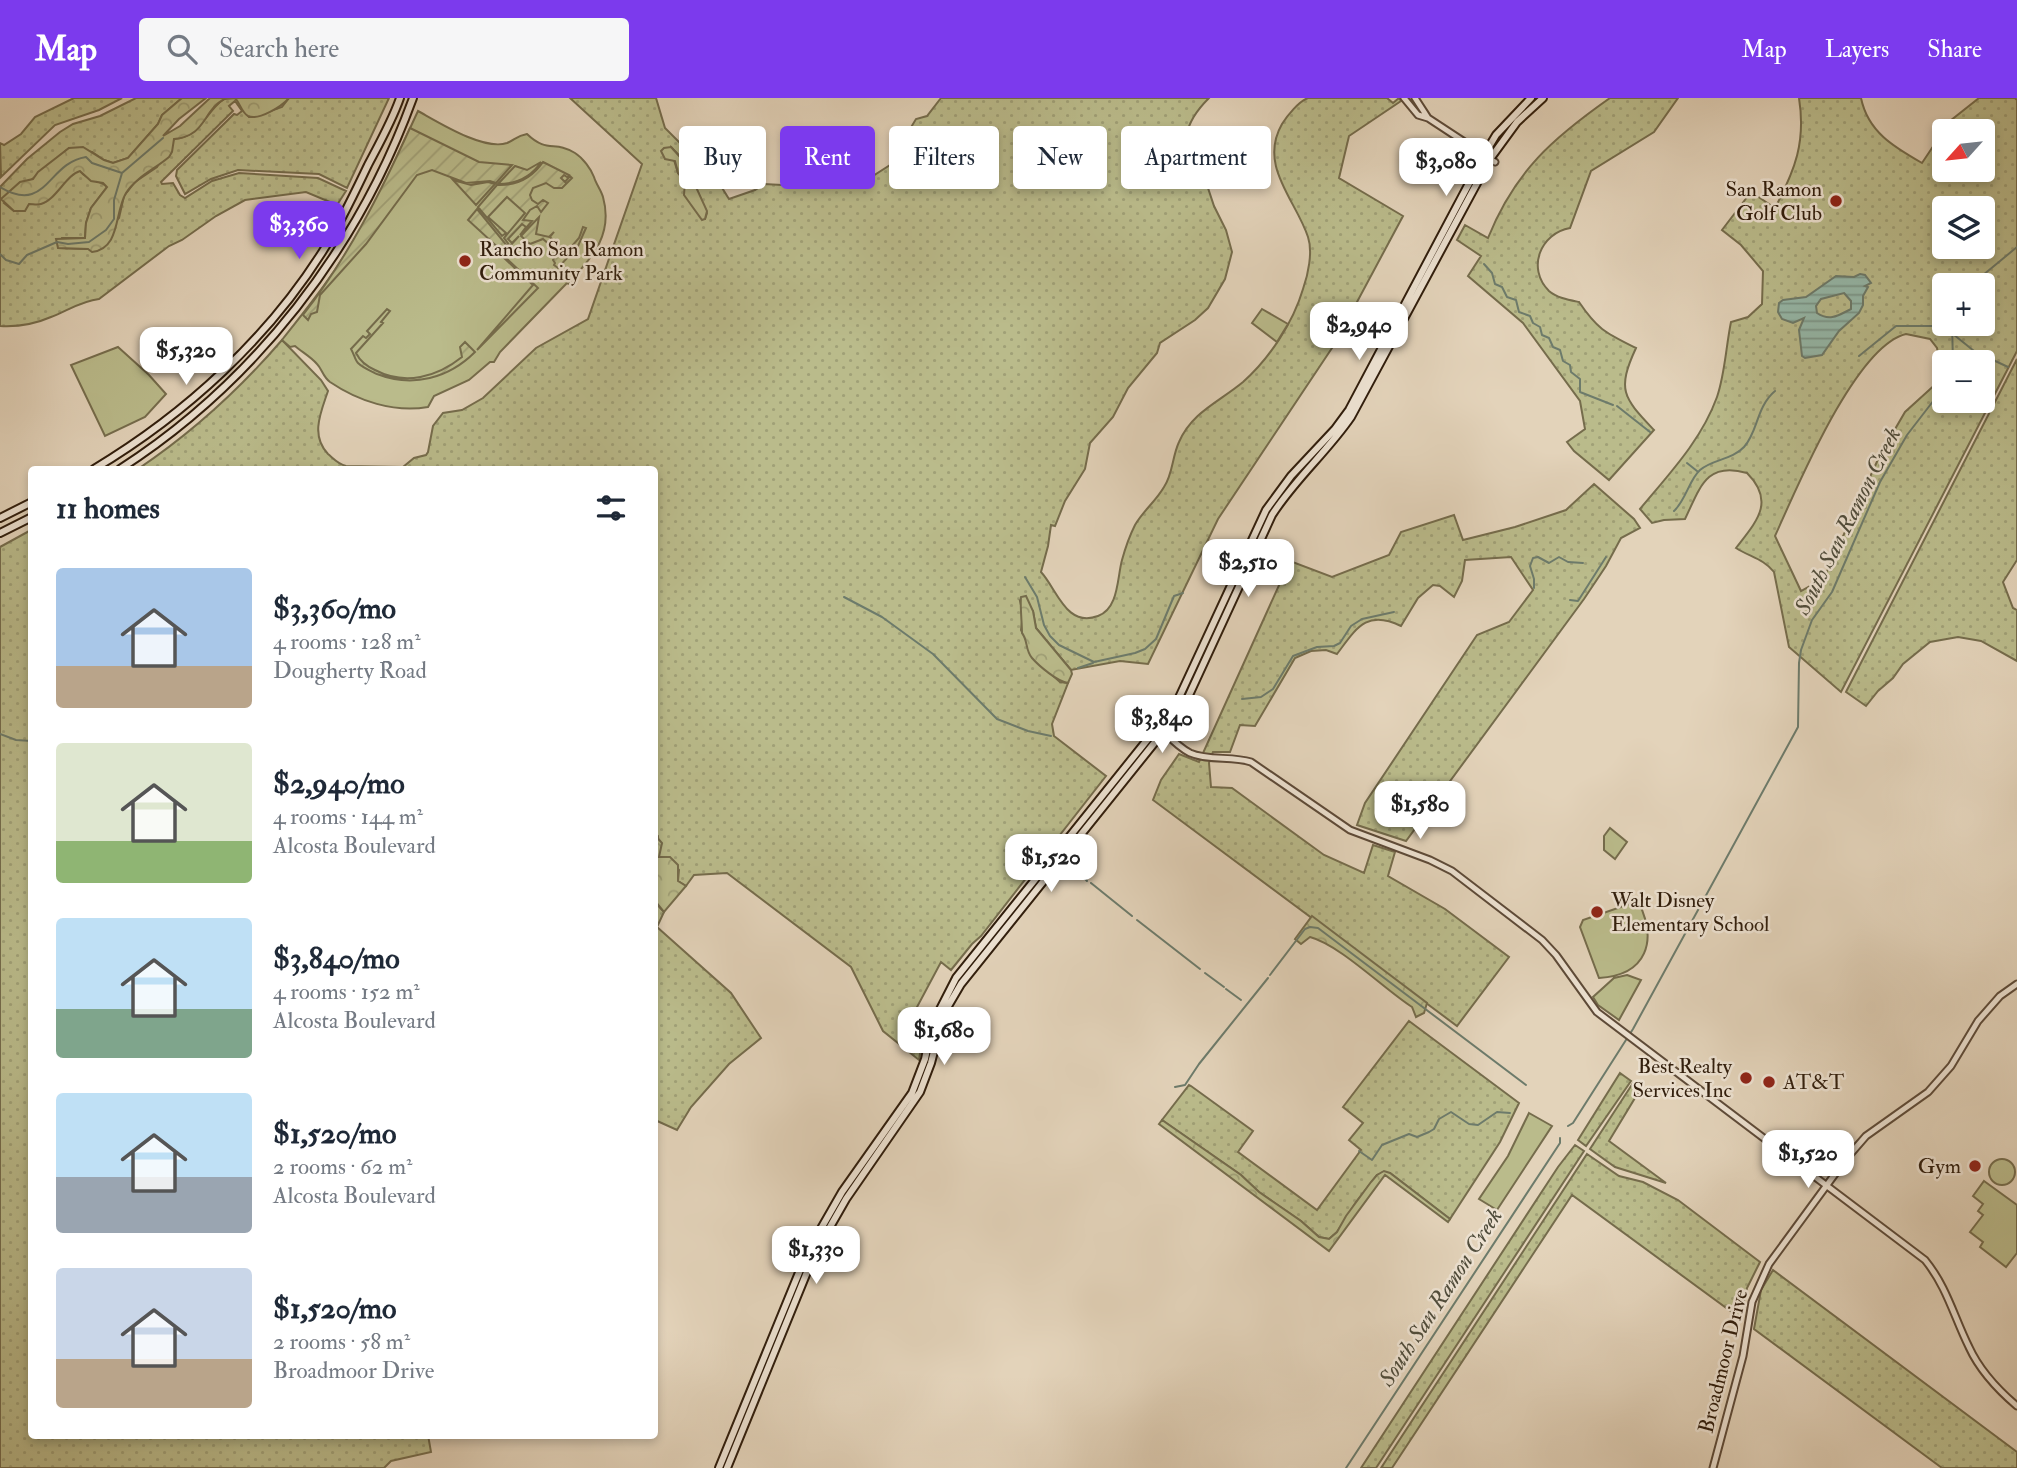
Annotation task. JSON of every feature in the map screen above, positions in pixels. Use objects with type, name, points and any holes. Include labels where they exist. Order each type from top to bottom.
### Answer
[{"type":"main road","points":[[99,466],[138,442],[192,400],[238,356],[287,301],[327,244],[355,194],[400,98]]},
{"type":"main road","points":[[124,466],[181,426],[213,398],[296,310],[331,262],[365,203],[398,136],[413,98]]},
{"type":"main road","points":[[719,1468],[807,1253],[842,1192],[927,1079],[944,1013],[961,984],[1184,706],[1272,515],[1286,493],[1340,434],[1351,417],[1490,159],[1496,135],[1531,98]]},
{"type":"main road","points":[[727,1468],[814,1255],[846,1199],[908,1105],[919,1077],[932,1025],[957,978],[1176,704],[1266,510],[1291,476],[1349,410],[1490,159],[1517,122],[1543,98]]},
{"type":"main road","points":[[0,518],[28,504]]},
{"type":"main road","points":[[0,533],[28,519]]},
{"type":"street","points":[[1404,98],[1418,116],[1428,118],[1490,159]]},
{"type":"street","points":[[1415,98],[1428,118]]},
{"type":"street","points":[[1163,732],[1190,753],[1217,758],[1236,757],[1251,762],[1350,830],[1430,860],[1452,872],[1542,940],[1589,1003],[1622,1033],[1925,1260],[1947,1292],[1968,1346],[1979,1365],[2000,1391],[2017,1406]]},
{"type":"street","name":"Broadmoor Drive","points":[[1713,1468],[1743,1356],[1752,1302],[1769,1264],[1866,1136],[1928,1093],[1955,1060],[1983,1015],[2000,996],[2017,984]]},
{"type":"green space","points":[[74,98],[122,98],[99,110],[55,125],[1,177],[0,143],[4,145],[21,134],[35,117]]},
{"type":"green space","points":[[136,98],[182,98],[162,115],[158,124],[128,158],[113,163],[92,152],[69,148],[4,203],[14,211],[29,204],[45,202],[76,171],[80,171],[107,187],[91,208],[85,238],[62,238],[59,248],[88,249],[119,218],[124,196],[135,182],[157,167],[174,139],[191,134],[224,99],[236,98],[249,117],[253,117],[282,107],[289,98],[389,98],[347,188],[319,174],[238,170],[211,179],[185,194],[176,176],[177,170],[234,114],[242,111],[235,101],[229,106],[233,111],[161,182],[162,184],[173,183],[185,198],[212,181],[239,173],[318,178],[346,191],[337,205],[306,192],[245,200],[169,246],[99,299],[80,304],[39,322],[0,326],[0,187],[27,159],[60,132]]},
{"type":"green space","points":[[182,98],[206,98],[179,119],[163,136],[180,126],[210,98],[226,98],[212,109],[193,133],[174,139],[169,157],[130,187],[122,201],[112,237],[101,249],[92,252],[88,249],[58,248],[56,239],[85,238],[91,208],[107,187],[103,183],[91,181],[80,171],[70,177],[46,202],[29,204],[25,211],[14,211],[1,199],[20,182],[33,179],[69,148],[83,147],[113,163],[128,158],[158,124],[162,115]]},
{"type":"green space","points":[[235,98],[289,98],[270,112],[253,117],[246,115]]},
{"type":"green space","points":[[570,98],[656,98],[665,128],[679,142],[679,155],[671,147],[668,159],[674,160],[679,174],[679,189],[685,189],[685,195],[702,219],[705,219],[707,213],[697,189],[723,189],[729,199],[756,189],[766,189],[766,184],[780,185],[780,189],[875,189],[875,175],[889,166],[889,189],[999,189],[999,126],[912,126],[916,119],[927,116],[941,98],[1209,98],[1190,126],[1121,126],[1121,189],[1208,189],[1226,230],[1232,252],[1225,279],[1208,308],[1160,343],[1157,353],[1128,388],[1113,417],[1090,443],[1085,469],[1065,501],[1055,526],[1051,525],[1041,572],[1070,612],[1078,617],[1098,616],[1105,612],[1114,600],[1131,533],[1167,482],[1184,432],[1199,415],[1243,382],[1262,363],[1279,340],[1299,302],[1308,270],[1309,243],[1277,168],[1274,154],[1282,124],[1297,105],[1308,98],[1387,98],[1393,103],[1399,98],[1401,101],[1349,136],[1339,178],[1403,216],[1334,345],[1218,519],[1148,664],[1120,661],[1071,670],[1036,628],[1033,611],[1020,601],[1023,614],[1021,630],[1039,663],[1060,682],[1068,683],[1052,724],[1054,736],[1106,776],[981,936],[951,970],[941,962],[917,1007],[926,1016],[919,1060],[883,1031],[851,967],[727,873],[694,875],[686,886],[678,881],[679,870],[666,857],[659,857],[658,466],[404,466],[414,458],[426,455],[433,426],[443,413],[462,410],[483,398],[536,348],[588,319],[642,164]]},
{"type":"green space","points":[[1610,98],[1678,98],[1654,132],[1591,171],[1570,228],[1551,237],[1540,253],[1538,262],[1538,272],[1549,291],[1559,297],[1579,302],[1603,330],[1636,348],[1626,374],[1626,393],[1636,410],[1654,430],[1609,480],[1567,442],[1585,429],[1580,401],[1523,323],[1468,276],[1481,256],[1457,240],[1465,225],[1488,238],[1510,193],[1523,175],[1553,142]]},
{"type":"green space","name":"San Ramon Golf Club","points":[[1799,98],[1861,98],[1864,110],[1876,129],[1892,144],[1922,163],[1932,148],[1932,182],[1995,182],[1995,119],[1953,119],[1979,98],[2017,100],[2017,351],[1995,394],[1995,350],[1937,350],[1930,339],[1906,334],[1887,344],[1867,364],[1829,422],[1775,536],[1801,591],[1824,578],[1880,455],[1905,412],[1932,387],[1932,413],[1985,413],[1841,692],[1789,647],[1774,572],[1761,561],[1736,548],[1756,520],[1762,503],[1756,483],[1747,473],[1733,470],[1713,474],[1700,488],[1685,519],[1652,523],[1640,509],[1683,456],[1710,413],[1722,379],[1731,322],[1748,317],[1762,304],[1763,271],[1741,245],[1722,230],[1751,192],[1775,208],[1793,168],[1801,128]]},
{"type":"green space","name":"Rancho San Ramon Community Park","points":[[418,111],[461,134],[486,143],[507,143],[527,134],[540,144],[562,147],[575,153],[589,167],[601,192],[605,222],[599,243],[587,262],[569,284],[567,283],[500,352],[494,362],[490,362],[469,380],[434,396],[428,407],[402,408],[364,400],[341,389],[328,380],[312,359],[282,340],[347,252],[380,192]]},
{"type":"green space","points":[[410,128],[479,162],[512,165],[496,183],[466,183],[432,170],[417,175],[366,244],[320,295],[317,312],[311,314],[308,320],[303,315],[362,224]]},
{"type":"green space","points":[[671,147],[679,156],[679,174],[675,161],[665,159],[661,151]]},
{"type":"green space","points":[[541,162],[523,179],[498,184],[515,166],[527,170]]},
{"type":"green space","points":[[543,162],[569,175],[561,178],[565,182],[570,176],[572,178],[562,188],[554,188],[546,183],[533,188],[530,195],[532,200],[538,204],[543,200],[548,203],[541,212],[537,206],[530,210],[523,220],[532,221],[520,235],[526,227],[522,224],[508,239],[512,243],[519,236],[510,246],[504,238],[525,213],[507,197],[488,217],[506,233],[502,236],[478,207],[497,185],[523,180]]},
{"type":"green space","points":[[453,180],[471,185],[488,182],[495,184],[476,205]]},
{"type":"green space","points":[[684,189],[697,189],[707,211],[705,219],[702,220],[684,195]]},
{"type":"green space","points":[[477,209],[508,247],[504,253],[468,220]]},
{"type":"green space","points":[[539,217],[536,234],[549,237],[554,232],[550,237],[565,254],[579,238],[583,227],[586,228],[578,246],[558,268],[553,260],[558,252],[543,239],[530,244],[521,236]]},
{"type":"green space","points":[[504,256],[538,288],[477,350],[533,285]]},
{"type":"green space","points":[[387,309],[390,311],[381,322],[383,323],[356,353],[366,365],[386,375],[409,378],[442,370],[462,357],[460,347],[465,342],[475,352],[454,368],[430,378],[404,380],[370,371],[358,363],[351,349],[363,336],[366,338],[370,334],[367,331]]},
{"type":"green space","points":[[1262,309],[1288,324],[1277,342],[1252,323]]},
{"type":"green space","points":[[282,340],[321,380],[328,391],[318,431],[323,447],[336,461],[346,466],[142,466],[215,409]]},
{"type":"green space","points":[[118,347],[166,394],[145,417],[105,436],[71,365]]},
{"type":"green space","points":[[2017,359],[2017,560],[2003,582],[2013,608],[2017,610],[2017,661],[1981,641],[1958,637],[1930,642],[1903,664],[1866,706],[1846,692],[1989,413],[1995,413],[1995,402]]},
{"type":"green space","points":[[1594,484],[1634,519],[1640,528],[1621,538],[1584,599],[1406,841],[1357,825],[1365,803],[1477,635],[1509,622],[1533,590],[1511,557],[1465,560],[1462,581],[1454,597],[1440,586],[1433,585],[1418,598],[1401,626],[1389,621],[1370,621],[1356,630],[1337,654],[1326,650],[1311,651],[1295,658],[1255,726],[1240,725],[1230,752],[1213,752],[1209,763],[1211,787],[1232,788],[1324,855],[1364,873],[1373,845],[1395,852],[1388,876],[1445,909],[1509,957],[1457,1026],[1153,800],[1161,780],[1179,754],[1199,762],[1290,561],[1332,577],[1389,555],[1401,532],[1454,515],[1463,540],[1566,510]]},
{"type":"green space","points":[[28,532],[28,1439],[429,1439],[431,1452],[391,1461],[384,1468],[0,1468],[0,547]]},
{"type":"green space","points":[[1026,596],[1033,611],[1036,628],[1071,670],[1068,683],[1049,673],[1030,655],[1022,633],[1021,597]]},
{"type":"green space","points":[[1610,828],[1627,842],[1615,859],[1604,850],[1604,836]]},
{"type":"green space","points":[[658,838],[662,843],[659,857],[670,857],[678,865],[678,881],[686,886],[664,912],[658,905]]},
{"type":"green space","points":[[1638,901],[1647,929],[1644,953],[1638,963],[1628,970],[1599,978],[1580,927],[1583,920]]},
{"type":"green space","points":[[658,905],[664,912],[658,925]]},
{"type":"green space","points":[[1312,916],[1427,1003],[1424,1013],[1416,1017],[1412,1007],[1335,949],[1310,937],[1301,944],[1295,939]]},
{"type":"green space","points":[[658,928],[731,993],[761,1038],[729,1064],[691,1107],[677,1130],[658,1121]]},
{"type":"green space","points":[[1627,975],[1641,980],[1619,1020],[1598,1005],[1593,997],[1614,978]]},
{"type":"green space","points":[[1409,1021],[1519,1103],[1500,1142],[1450,1219],[1390,1173],[1377,1175],[1337,1232],[1329,1239],[1319,1237],[1259,1192],[1241,1175],[1162,1120],[1189,1085],[1191,1086],[1253,1131],[1238,1152],[1317,1210],[1361,1150],[1349,1140],[1363,1123],[1343,1107]]},
{"type":"green space","points":[[1620,1073],[1631,1081],[1586,1146],[1578,1140]]},
{"type":"green space","points":[[1633,1083],[1641,1088],[1609,1141],[1666,1183],[1615,1167],[1590,1149]]},
{"type":"green space","points":[[1529,1113],[1552,1126],[1497,1210],[1479,1199],[1508,1156]]},
{"type":"green space","points":[[1162,1120],[1241,1175],[1259,1192],[1319,1237],[1329,1239],[1337,1232],[1371,1182],[1384,1171],[1450,1219],[1448,1222],[1385,1175],[1329,1251],[1159,1124]]},
{"type":"green space","points":[[1575,1145],[1584,1151],[1376,1468],[1361,1468],[1558,1167]]},
{"type":"green space","points":[[1587,1154],[1619,1176],[1643,1182],[1678,1200],[1760,1262],[1747,1288],[1740,1318],[1572,1195],[1392,1468],[1381,1468]]},
{"type":"green space","points":[[2002,1159],[2011,1163],[2015,1172],[2011,1181],[2002,1185],[1993,1181],[1989,1172],[1993,1163]]},
{"type":"green space","points":[[1984,1181],[2017,1205],[2017,1253],[2006,1267],[1980,1247],[1983,1242],[1970,1232],[1983,1215],[1978,1211],[1983,1204],[1973,1196]]},
{"type":"green space","points":[[1773,1270],[2017,1452],[2017,1468],[1942,1468],[1754,1329],[1761,1290]]},
{"type":"shaded area","points":[[1865,275],[1871,283],[1865,286],[1868,287],[1859,313],[1839,331],[1822,355],[1805,358],[1802,356],[1799,330],[1804,318],[1793,323],[1782,319],[1778,312],[1779,303],[1806,297],[1836,276]],"holes":[[[1844,293],[1851,301],[1851,309],[1838,315],[1826,317],[1817,313],[1816,306],[1821,299]]]},
{"type":"waterway","points":[[0,187],[16,194],[28,195],[46,185],[73,161],[86,157],[92,163],[122,173],[163,138]]},
{"type":"waterway","points":[[0,254],[6,260],[19,264],[27,255],[57,242],[89,242],[106,230],[114,219],[114,200],[122,173]]},
{"type":"waterway","name":"South San Ramon Creek","points":[[1986,273],[2017,247]]},
{"type":"waterway","points":[[1484,264],[1492,273],[1495,284],[1502,287],[1507,297],[1516,300],[1519,312],[1530,316],[1533,323],[1540,327],[1542,335],[1549,338],[1553,347],[1560,350],[1563,361],[1570,365],[1571,372],[1580,379],[1580,392],[1613,405]]},
{"type":"waterway","points":[[1859,356],[1896,326],[1935,326],[1948,330],[1974,351],[2008,367]]},
{"type":"waterway","name":"South San Ramon Creek","points":[[1952,336],[1953,350]]},
{"type":"waterway","points":[[1674,511],[1700,470],[1734,455],[1744,447],[1764,404],[1775,391]]},
{"type":"waterway","name":"South San Ramon Creek","points":[[1568,1126],[1573,1123],[1633,1029],[1798,727],[1799,663],[1812,620],[1832,592],[1880,482],[1907,435],[1932,403]]},
{"type":"waterway","points":[[1617,406],[1650,432]]},
{"type":"waterway","points":[[1687,463],[1697,471]]},
{"type":"waterway","points":[[1534,588],[1530,566],[1533,558],[1538,557],[1549,563],[1559,557],[1568,562],[1583,563]]},
{"type":"waterway","points":[[1570,600],[1578,601],[1606,557]]},
{"type":"waterway","points":[[1025,577],[1037,597],[1044,625],[1050,636],[1059,645],[1094,662],[1145,649],[1156,639],[1174,596],[1183,593]]},
{"type":"waterway","points":[[844,597],[882,617],[933,654],[997,719],[1028,731],[1051,736]]},
{"type":"waterway","points":[[1242,699],[1261,697],[1273,689],[1293,656],[1317,647],[1334,646],[1340,643],[1351,626],[1362,619],[1394,612]]},
{"type":"waterway","points":[[1078,668],[1093,663]]},
{"type":"waterway","points":[[0,734],[28,741]]},
{"type":"waterway","points":[[1073,865],[1087,881]]},
{"type":"waterway","points":[[1091,883],[1132,916]]},
{"type":"waterway","points":[[1137,920],[1200,969]]},
{"type":"waterway","points":[[1270,975],[1305,929],[1318,928],[1526,1085]]},
{"type":"waterway","points":[[1205,973],[1224,987]]},
{"type":"waterway","points":[[1175,1087],[1185,1085],[1268,978]]},
{"type":"waterway","points":[[1226,989],[1241,1000]]},
{"type":"waterway","points":[[1359,1151],[1372,1160],[1382,1145],[1409,1134],[1417,1137],[1429,1132],[1434,1129],[1439,1119],[1451,1112],[1469,1124],[1478,1125],[1497,1112],[1510,1113]]},
{"type":"waterway","name":"South San Ramon Creek","points":[[1346,1468],[1560,1143],[1560,1138]]},
{"type":"place","name":"San Ramon Golf Club","points":[[1836,201]]},
{"type":"place","name":"Rancho San Ramon Community Park","points":[[465,261]]},
{"type":"place","name":"Walt Disney Elementary School","points":[[1597,912]]},
{"type":"place","name":"Best Realty Services Inc","points":[[1746,1078]]},
{"type":"place","name":"AT&T","points":[[1769,1082]]},
{"type":"place","name":"Gym","points":[[1975,1166]]}]
